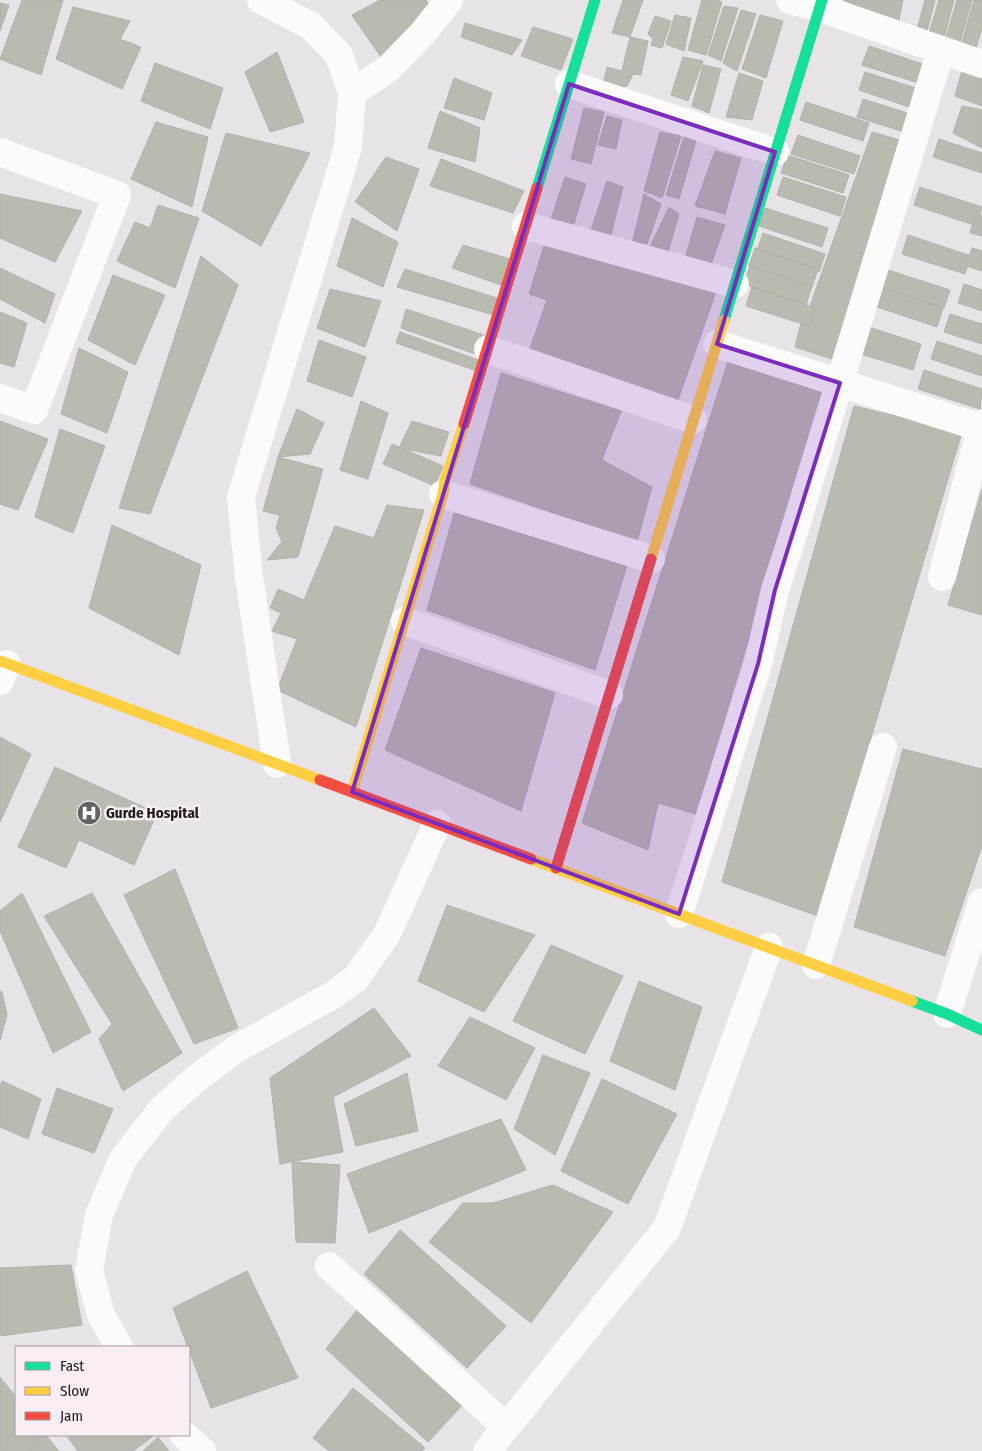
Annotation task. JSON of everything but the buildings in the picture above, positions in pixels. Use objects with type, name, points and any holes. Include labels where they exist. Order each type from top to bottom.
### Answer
[{"type":"street","points":[[261,0],[312,26],[339,55],[352,93],[348,146],[241,497],[249,577],[277,764]]},
{"type":"street","points":[[352,93],[388,68],[423,33],[448,0]]},
{"type":"street","points":[[352,792],[444,494],[445,482],[488,349],[595,0]]},
{"type":"street","points":[[790,0],[821,4],[982,64]]},
{"type":"street","points":[[556,868],[821,4]]},
{"type":"street","points":[[679,914],[758,664],[775,590],[941,50]]},
{"type":"street","points":[[569,84],[776,152]]},
{"type":"street","points":[[0,152],[117,195],[34,410],[0,398]]},
{"type":"street","points":[[526,226],[735,284]]},
{"type":"street","points":[[717,344],[982,427],[942,577]]},
{"type":"street","points":[[488,349],[693,420]]},
{"type":"street","points":[[444,494],[651,559]]},
{"type":"street","points":[[405,621],[609,695]]},
{"type":"street","points":[[2,668],[277,764],[947,1014],[982,1030]]},
{"type":"street","points":[[816,965],[883,747]]},
{"type":"street","points":[[119,1346],[101,1315],[89,1270],[99,1215],[123,1158],[162,1109],[197,1078],[236,1049],[333,995],[356,978],[387,934],[436,824]]},
{"type":"street","points":[[947,1014],[982,902]]},
{"type":"street","points":[[487,1451],[667,1228],[769,947]]},
{"type":"street","points":[[329,1266],[506,1427]]},
{"type":"street","points":[[185,1436],[202,1451]]},
{"type":"highlighted area","points":[[569,84],[775,152],[717,344],[840,383],[775,590],[758,664],[679,914],[352,792]]},
{"type":"traffic: fast","points":[[537,188],[595,0]]},
{"type":"traffic: fast","points":[[724,320],[822,0]]},
{"type":"traffic: fast","points":[[912,1001],[982,1030]]},
{"type":"traffic: slow","points":[[651,559],[724,320]]},
{"type":"traffic: slow","points":[[352,792],[443,494],[445,481],[464,424]]},
{"type":"traffic: slow","points":[[0,661],[320,780]]},
{"type":"traffic: slow","points":[[531,859],[912,1001]]},
{"type":"traffic: jam","points":[[464,424],[537,188]]},
{"type":"traffic: jam","points":[[556,868],[651,559]]},
{"type":"traffic: jam","points":[[320,780],[531,859]]},
{"type":"place","name":"Gurde Hospital","points":[[89,813]]}]
